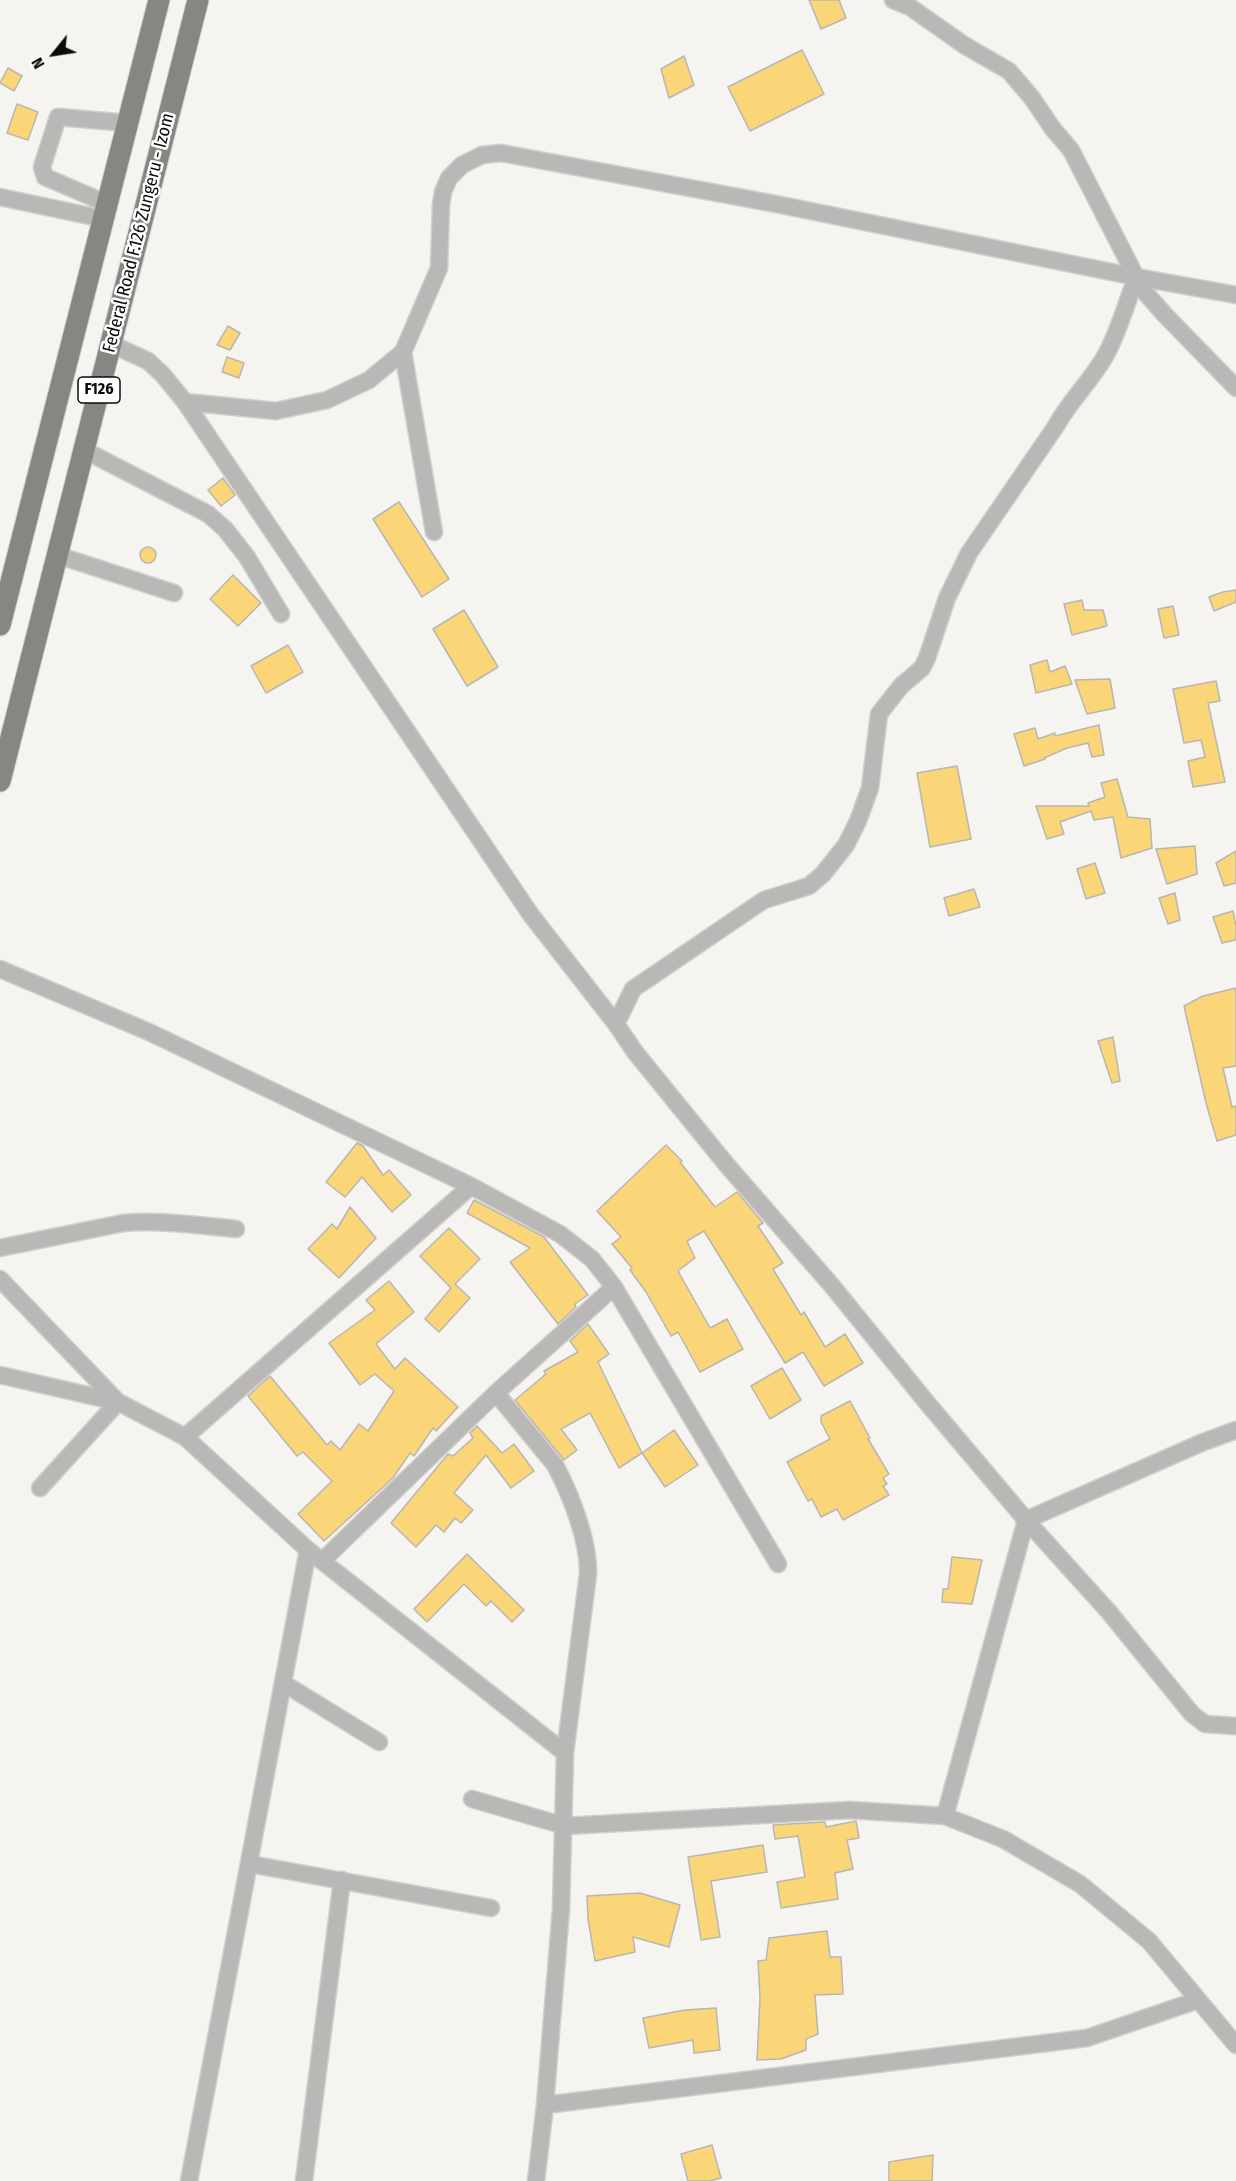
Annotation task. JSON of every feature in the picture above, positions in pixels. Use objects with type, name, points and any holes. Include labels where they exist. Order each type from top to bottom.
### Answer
[{"type":"main road","name":"Federal Road F.126 Zungeru - Izom","points":[[0,625],[159,0]]},
{"type":"main road","name":"Federal Road F.126 Zungeru - Izom","points":[[0,781],[198,0]]},
{"type":"street","points":[[893,0],[910,7],[964,45],[994,61],[1009,71],[1017,80],[1071,150],[1136,279],[1165,315],[1236,388]]},
{"type":"street","points":[[106,211],[45,177],[42,167],[58,117],[128,123]]},
{"type":"street","points":[[185,402],[276,411],[327,400],[369,380],[403,352],[439,268],[443,192],[449,178],[462,165],[482,155],[501,153],[776,204],[1136,279],[1236,295]]},
{"type":"street","points":[[0,197],[106,211]]},
{"type":"street","points":[[616,1024],[633,989],[764,900],[809,886],[823,874],[846,845],[858,822],[870,788],[879,714],[907,680],[922,668],[947,598],[969,553],[1065,410],[1077,398],[1106,356],[1136,279]]},
{"type":"street","points":[[111,344],[147,361],[163,375],[185,402],[531,915],[635,1052],[726,1164],[811,1262],[1026,1520],[1109,1612],[1192,1714],[1205,1724],[1236,1726]]},
{"type":"street","points":[[403,352],[434,531]]},
{"type":"street","points":[[84,450],[208,514],[225,529],[247,557],[281,614]]},
{"type":"street","points":[[57,555],[174,593]]},
{"type":"street","points":[[0,969],[149,1032],[471,1186],[560,1234],[592,1259],[614,1287],[778,1564]]},
{"type":"street","points":[[185,1437],[471,1186]]},
{"type":"street","points":[[0,1248],[141,1221],[236,1229]]},
{"type":"street","points":[[0,1279],[118,1402]]},
{"type":"street","points":[[322,1561],[496,1393],[614,1287]]},
{"type":"street","points":[[0,1375],[118,1402],[185,1437],[308,1550],[565,1753]]},
{"type":"street","points":[[496,1393],[555,1465],[586,1544],[588,1574],[565,1753],[565,1826],[561,1909],[545,2105],[536,2181]]},
{"type":"street","points":[[40,1488],[118,1402]]},
{"type":"street","points":[[1026,1520],[1201,1443],[1236,1430]]},
{"type":"street","points":[[945,1816],[1026,1520]]},
{"type":"street","points":[[189,2181],[308,1550]]},
{"type":"street","points":[[283,1683],[378,1742]]},
{"type":"street","points":[[472,1799],[565,1826],[850,1810],[945,1816],[1003,1839],[1080,1884],[1149,1941],[1236,2045]]},
{"type":"street","points":[[250,1864],[490,1908]]},
{"type":"street","points":[[304,2181],[342,1880]]},
{"type":"street","points":[[545,2105],[1087,2038],[1198,2000]]},
{"type":"building","points":[[809,0],[839,0],[846,18],[821,29]]},
{"type":"building","points":[[802,50],[824,94],[750,131],[728,87]]},
{"type":"building","points":[[684,56],[694,85],[669,98],[661,69]]},
{"type":"building","points":[[8,68],[22,76],[14,91],[0,83]]},
{"type":"building","points":[[17,104],[38,112],[28,140],[7,133]]},
{"type":"building","points":[[228,326],[240,333],[230,350],[217,345]]},
{"type":"building","points":[[227,357],[244,363],[239,378],[222,372]]},
{"type":"building","points":[[223,478],[235,495],[221,506],[208,490]]},
{"type":"building","points":[[399,502],[449,579],[422,597],[373,519]]},
{"type":"building","points":[[148,547],[156,555],[148,563],[140,555]]},
{"type":"building","points":[[233,575],[261,603],[238,626],[210,599]]},
{"type":"building","points":[[1236,590],[1236,602],[1214,611],[1209,597]]},
{"type":"building","points":[[1082,600],[1084,610],[1103,610],[1107,626],[1072,635],[1064,604]]},
{"type":"building","points":[[1173,606],[1179,635],[1164,638],[1158,609]]},
{"type":"building","points":[[464,610],[498,667],[467,686],[433,629]]},
{"type":"building","points":[[288,645],[303,672],[266,693],[251,666]]},
{"type":"building","points":[[1047,660],[1050,672],[1065,666],[1072,684],[1036,693],[1030,665]]},
{"type":"building","points":[[1110,679],[1115,708],[1087,714],[1075,680]]},
{"type":"building","points":[[1216,681],[1220,701],[1208,703],[1225,782],[1193,787],[1188,761],[1205,757],[1201,740],[1184,743],[1173,689]]},
{"type":"building","points":[[1099,725],[1104,755],[1092,757],[1088,743],[1067,748],[1024,766],[1014,734],[1035,728],[1038,739],[1055,733],[1055,736]]},
{"type":"building","points":[[957,766],[971,839],[930,847],[917,773]]},
{"type":"building","points":[[1117,779],[1128,817],[1150,819],[1152,848],[1121,858],[1113,817],[1094,820],[1091,811],[1060,822],[1064,834],[1047,839],[1036,806],[1089,806],[1088,803],[1105,797],[1101,783]]},
{"type":"building","points":[[1195,846],[1197,874],[1167,884],[1156,849]]},
{"type":"building","points":[[1236,851],[1236,883],[1224,886],[1216,863]]},
{"type":"building","points":[[1095,863],[1105,893],[1086,899],[1077,869]]},
{"type":"building","points":[[974,889],[980,907],[949,916],[944,898]]},
{"type":"building","points":[[1175,893],[1180,920],[1168,924],[1159,898]]},
{"type":"building","points":[[1233,911],[1236,940],[1222,943],[1213,917]]},
{"type":"building","points":[[1236,988],[1236,1066],[1223,1068],[1232,1107],[1236,1106],[1236,1135],[1217,1141],[1184,1006],[1203,996]]},
{"type":"building","points":[[1113,1037],[1120,1081],[1112,1083],[1098,1041]]},
{"type":"building","points":[[357,1143],[363,1146],[383,1175],[389,1170],[411,1195],[392,1212],[362,1177],[345,1197],[326,1182]]},
{"type":"building","points":[[666,1145],[682,1161],[680,1162],[715,1207],[737,1192],[763,1223],[758,1226],[783,1263],[773,1269],[801,1315],[804,1312],[825,1347],[845,1334],[863,1363],[824,1386],[803,1352],[785,1363],[704,1231],[687,1241],[695,1258],[678,1271],[710,1328],[727,1319],[743,1349],[700,1372],[678,1332],[671,1336],[646,1292],[630,1270],[632,1268],[612,1244],[621,1237],[597,1211]]},
{"type":"building","points":[[474,1200],[544,1237],[588,1295],[575,1304],[576,1307],[558,1324],[510,1262],[530,1248],[467,1213]]},
{"type":"building","points":[[350,1207],[376,1238],[339,1278],[308,1249],[332,1224],[337,1229]]},
{"type":"building","points":[[449,1228],[480,1259],[455,1284],[470,1298],[439,1332],[425,1319],[451,1288],[420,1256]]},
{"type":"building","points":[[389,1281],[414,1312],[376,1344],[395,1369],[405,1358],[458,1407],[436,1431],[433,1428],[414,1456],[410,1453],[393,1478],[324,1541],[298,1514],[332,1481],[303,1452],[297,1456],[248,1396],[270,1376],[327,1445],[331,1441],[340,1450],[359,1424],[368,1431],[394,1391],[375,1374],[360,1385],[329,1343],[375,1310],[366,1300]]},
{"type":"building","points":[[588,1324],[609,1354],[598,1362],[642,1453],[619,1468],[590,1413],[561,1429],[577,1450],[564,1460],[515,1400],[546,1374],[544,1371],[578,1352],[570,1341]]},
{"type":"building","points":[[782,1368],[801,1400],[770,1419],[751,1386]]},
{"type":"building","points":[[850,1401],[870,1438],[868,1439],[889,1474],[883,1478],[887,1484],[883,1486],[889,1495],[843,1520],[837,1509],[821,1517],[812,1499],[808,1501],[787,1462],[830,1439],[821,1422],[821,1416]]},
{"type":"building","points":[[477,1426],[502,1453],[514,1444],[534,1471],[511,1488],[486,1455],[454,1493],[473,1510],[461,1523],[455,1518],[444,1532],[436,1525],[416,1547],[391,1523],[448,1454],[453,1456],[473,1438],[470,1433]]},
{"type":"building","points":[[674,1430],[698,1465],[665,1487],[642,1453]]},
{"type":"building","points":[[467,1554],[524,1610],[512,1622],[491,1601],[486,1606],[464,1584],[427,1622],[414,1609]]},
{"type":"building","points":[[952,1557],[982,1560],[972,1604],[942,1602],[943,1589],[948,1589]]},
{"type":"building","points":[[856,1821],[859,1838],[847,1840],[853,1869],[835,1873],[838,1899],[781,1908],[777,1882],[805,1877],[798,1836],[775,1839],[773,1825],[825,1822],[826,1827]]},
{"type":"building","points":[[763,1845],[767,1872],[711,1881],[720,1937],[701,1940],[688,1857]]},
{"type":"building","points":[[640,1893],[680,1905],[669,1947],[633,1937],[635,1952],[595,1961],[588,1919],[587,1896]]},
{"type":"building","points":[[827,1931],[830,1957],[841,1957],[843,1994],[815,1995],[818,2034],[806,2039],[806,2050],[781,2059],[757,2060],[760,1998],[758,1961],[766,1960],[769,1938]]},
{"type":"building","points":[[716,2008],[720,2050],[694,2053],[693,2040],[649,2048],[643,2018],[685,2010]]},
{"type":"building","points":[[712,2145],[721,2178],[709,2181],[688,2181],[681,2154]]},
{"type":"building","points":[[933,2155],[932,2181],[889,2181],[889,2162]]}]
